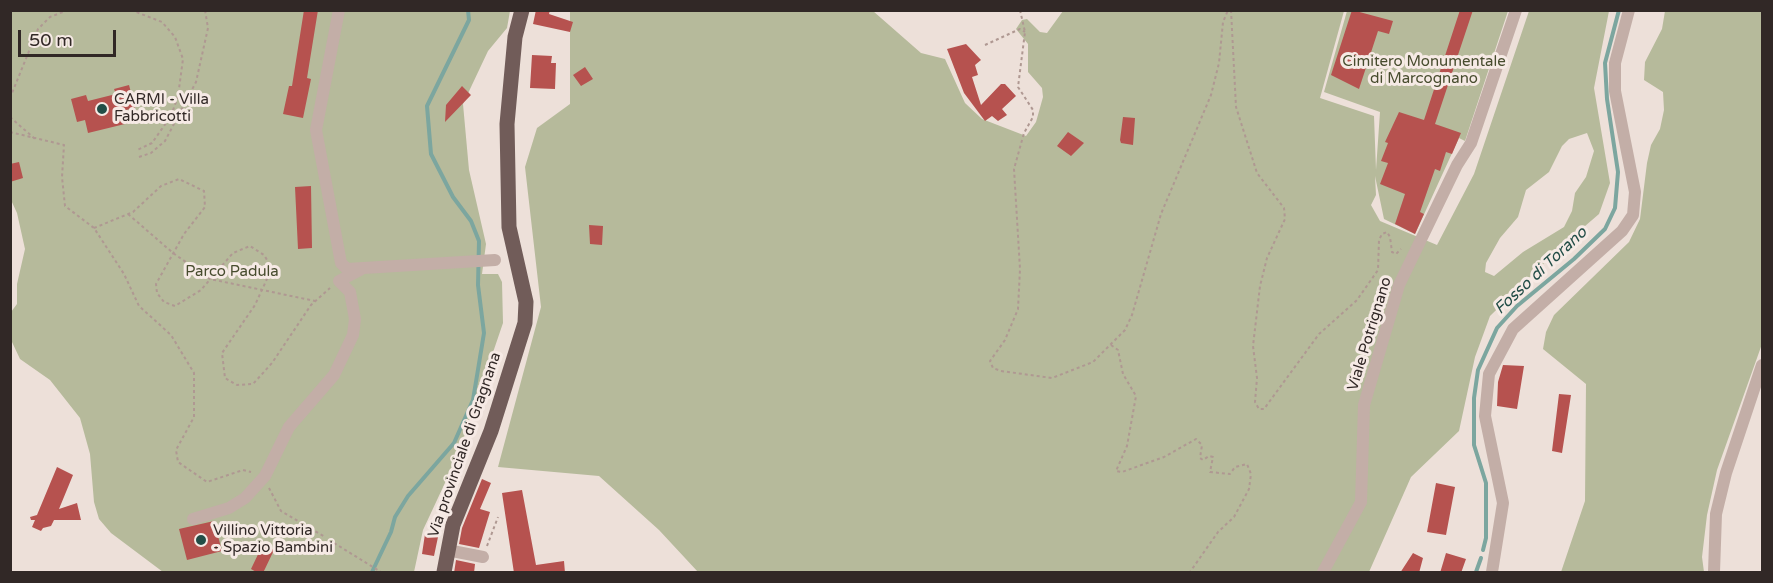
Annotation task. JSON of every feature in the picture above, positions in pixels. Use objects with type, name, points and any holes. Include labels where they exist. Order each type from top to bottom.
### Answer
[{"type":"main road","name":"Via provinciale di Gragnana","points":[[444,573],[453,525],[491,431],[525,323],[526,302],[509,227],[507,124],[515,37],[522,10]]},
{"type":"street","points":[[339,10],[316,130],[341,263],[347,269],[495,260]]},
{"type":"street","name":"Viale Potrignano","points":[[1323,573],[1360,502],[1364,405],[1399,285],[1457,165],[1471,143],[1515,10]]},
{"type":"street","points":[[1492,573],[1503,503],[1485,416],[1485,397],[1489,374],[1513,329],[1622,231],[1633,215],[1635,192],[1633,174],[1615,92],[1615,63],[1629,10]]},
{"type":"street","points":[[193,519],[229,508],[245,498],[265,476],[289,427],[334,375],[347,351],[355,319],[350,292],[339,281],[369,267]]},
{"type":"street","points":[[1714,573],[1716,514],[1726,473],[1762,365]]},
{"type":"street","points":[[447,550],[483,557]]},
{"type":"path","points":[[10,98],[38,29],[50,17],[68,10]]},
{"type":"path","points":[[131,10],[162,22],[175,37],[183,59],[178,96],[171,116],[152,143],[137,150]]},
{"type":"path","points":[[139,157],[151,153],[165,141],[196,82],[208,28],[205,10]]},
{"type":"path","points":[[1020,10],[1025,32],[1018,87],[1033,110],[1033,117],[1024,133],[1014,169],[1020,269],[1018,309],[1005,340],[990,361],[993,368],[1001,371],[1052,378],[1093,362],[1125,330],[1132,315],[1161,214],[1211,95],[1219,63],[1223,22],[1230,10]]},
{"type":"path","points":[[1230,10],[1236,107],[1257,173],[1284,208],[1286,219],[1267,258],[1260,286],[1253,346],[1257,378],[1255,402],[1259,409],[1264,409],[1319,334],[1357,300],[1378,270],[1379,240],[1382,234],[1387,232],[1390,237],[1392,252],[1396,254],[1402,248]]},
{"type":"path","points":[[986,45],[1020,29],[1025,32]]},
{"type":"path","points":[[10,117],[36,140]]},
{"type":"path","points":[[10,132],[64,146],[62,177],[66,206],[94,228],[124,274],[139,306],[171,335],[194,373],[194,417],[176,450],[178,462],[207,482],[243,470],[265,476],[274,501],[289,518],[325,537]]},
{"type":"path","points":[[94,228],[128,214],[161,186],[179,180],[204,191],[205,207],[184,234],[156,284],[156,293],[164,302],[175,306],[201,290],[233,253],[250,246],[264,255],[272,268],[263,290],[222,354],[225,378],[237,385],[253,384],[315,301],[339,281]]},
{"type":"path","points":[[128,214],[173,253],[210,279],[315,301]]},
{"type":"path","points":[[1112,345],[1118,350],[1123,374],[1136,396],[1127,446],[1116,471],[1122,472],[1164,457],[1196,439],[1202,446],[1200,458],[1203,460],[1209,456],[1213,457],[1210,472],[1230,474],[1235,467],[1247,464],[1251,474],[1249,489],[1234,517],[1218,532],[1190,573]]},
{"type":"path","points":[[483,557],[498,517]]},
{"type":"path","points":[[334,543],[381,573]]},
{"type":"green space","name":"Parco Padula","points":[[10,11],[510,11],[507,28],[488,51],[463,104],[469,170],[486,244],[482,274],[498,274],[502,282],[503,323],[458,455],[423,530],[414,572],[163,572],[111,533],[99,519],[94,502],[90,454],[80,418],[50,380],[20,359],[12,342],[11,312],[17,304],[17,284],[25,249],[17,213],[11,200]]},
{"type":"green space","name":"Cimitero Monumentale di Marcognano","points":[[570,11],[873,11],[921,53],[945,59],[965,103],[982,119],[1026,136],[1036,122],[1043,97],[1042,88],[1028,72],[1028,44],[1016,29],[1022,20],[1027,19],[1040,32],[1047,33],[1063,11],[1344,11],[1320,98],[1374,116],[1376,170],[1380,112],[1324,92],[1347,11],[1508,11],[1465,141],[1459,138],[1415,234],[1384,219],[1375,176],[1376,195],[1371,205],[1380,221],[1437,245],[1474,174],[1529,11],[1609,11],[1594,88],[1610,183],[1599,214],[1563,245],[1490,316],[1475,357],[1459,431],[1411,477],[1369,572],[698,572],[659,530],[599,476],[498,467],[541,307],[525,167],[537,128],[570,104]],"holes":[[[1587,133],[1594,151],[1586,177],[1575,193],[1572,211],[1564,227],[1523,252],[1494,276],[1485,272],[1486,263],[1500,238],[1518,217],[1526,190],[1549,172],[1562,146],[1569,139]]]},
{"type":"green space","points":[[1665,11],[1762,11],[1762,344],[1717,470],[1707,515],[1702,557],[1704,572],[1561,572],[1585,501],[1586,384],[1543,349],[1546,332],[1554,315],[1629,242],[1640,219],[1647,163],[1651,145],[1660,129],[1664,110],[1663,92],[1644,80],[1645,62],[1662,29]]},
{"type":"building","points":[[304,10],[318,10],[307,78],[311,79],[303,118],[283,114],[289,86],[292,86]]},
{"type":"building","points":[[536,10],[550,10],[549,14],[573,22],[570,32],[533,24]]},
{"type":"building","points":[[1352,10],[1393,21],[1389,34],[1378,31],[1359,89],[1331,75]]},
{"type":"building","points":[[1460,10],[1473,10],[1435,124],[1461,133],[1452,154],[1446,152],[1440,171],[1435,169],[1420,212],[1424,214],[1415,234],[1395,224],[1405,194],[1380,184],[1388,163],[1381,161],[1388,143],[1385,142],[1399,112],[1424,120]]},
{"type":"building","points":[[966,44],[981,60],[975,65],[978,75],[972,77],[981,105],[1001,84],[1005,84],[1016,96],[1002,109],[1007,115],[998,121],[992,116],[985,121],[964,93],[947,49]]},
{"type":"building","points":[[532,55],[552,56],[551,63],[556,63],[555,89],[530,88]]},
{"type":"building","points":[[585,67],[593,79],[581,86],[573,75]]},
{"type":"building","name":"CARMI - Villa Fabbricotti","points":[[129,85],[135,108],[126,110],[129,123],[88,133],[85,120],[77,122],[71,99],[86,95],[88,101],[116,94],[114,89]]},
{"type":"building","points":[[462,86],[471,95],[445,122],[446,105]]},
{"type":"building","points":[[1123,117],[1135,118],[1133,145],[1121,143]]},
{"type":"building","points":[[1068,132],[1084,143],[1071,156],[1057,146]]},
{"type":"building","points":[[19,162],[23,178],[10,182],[10,164]]},
{"type":"building","points":[[311,186],[312,248],[298,249],[295,187]]},
{"type":"building","points":[[589,225],[603,226],[602,245],[590,244]]},
{"type":"building","points":[[1503,365],[1524,366],[1517,409],[1497,406],[1498,382]]},
{"type":"building","points":[[1559,394],[1571,395],[1562,453],[1552,451]]},
{"type":"building","points":[[57,467],[73,475],[59,509],[77,503],[81,520],[54,520],[51,526],[41,531],[32,527],[35,520],[31,520],[30,517],[37,515]]},
{"type":"building","points":[[482,479],[491,483],[480,509],[490,512],[479,548],[459,544],[462,528]]},
{"type":"building","points":[[1436,483],[1455,487],[1446,535],[1427,532]]},
{"type":"building","points":[[522,490],[536,565],[564,561],[565,573],[514,573],[502,493]]},
{"type":"building","name":"Villino Vittoria - Spazio Bambini","points":[[214,521],[222,551],[187,560],[179,529]]},
{"type":"building","points":[[425,534],[438,537],[434,556],[422,554]]},
{"type":"building","points":[[263,544],[274,550],[263,573],[258,573],[251,569]]},
{"type":"building","points":[[1413,553],[1423,558],[1419,573],[1400,573]]},
{"type":"building","points":[[1446,553],[1466,559],[1461,573],[1440,573]]},
{"type":"building","points":[[456,560],[475,564],[474,573],[454,573]]},
{"type":"waterway","points":[[372,572],[391,532],[395,517],[408,496],[454,443],[473,400],[484,333],[478,285],[479,241],[471,221],[453,197],[431,154],[427,106],[469,20],[468,10]]},
{"type":"waterway","name":"Fosso di Torano","points":[[1483,550],[1486,538],[1486,483],[1474,445],[1474,398],[1478,370],[1497,328],[1517,306],[1574,259],[1605,229],[1615,208],[1618,172],[1607,99],[1605,63],[1619,10]]},
{"type":"waterway","name":"Fosso di Torano","points":[[1476,572],[1481,558]]},
{"type":"place","name":"CARMI - Villa Fabbricotti","points":[[102,109]]},
{"type":"place","name":"Villino Vittoria - Spazio Bambini","points":[[201,540]]}]
